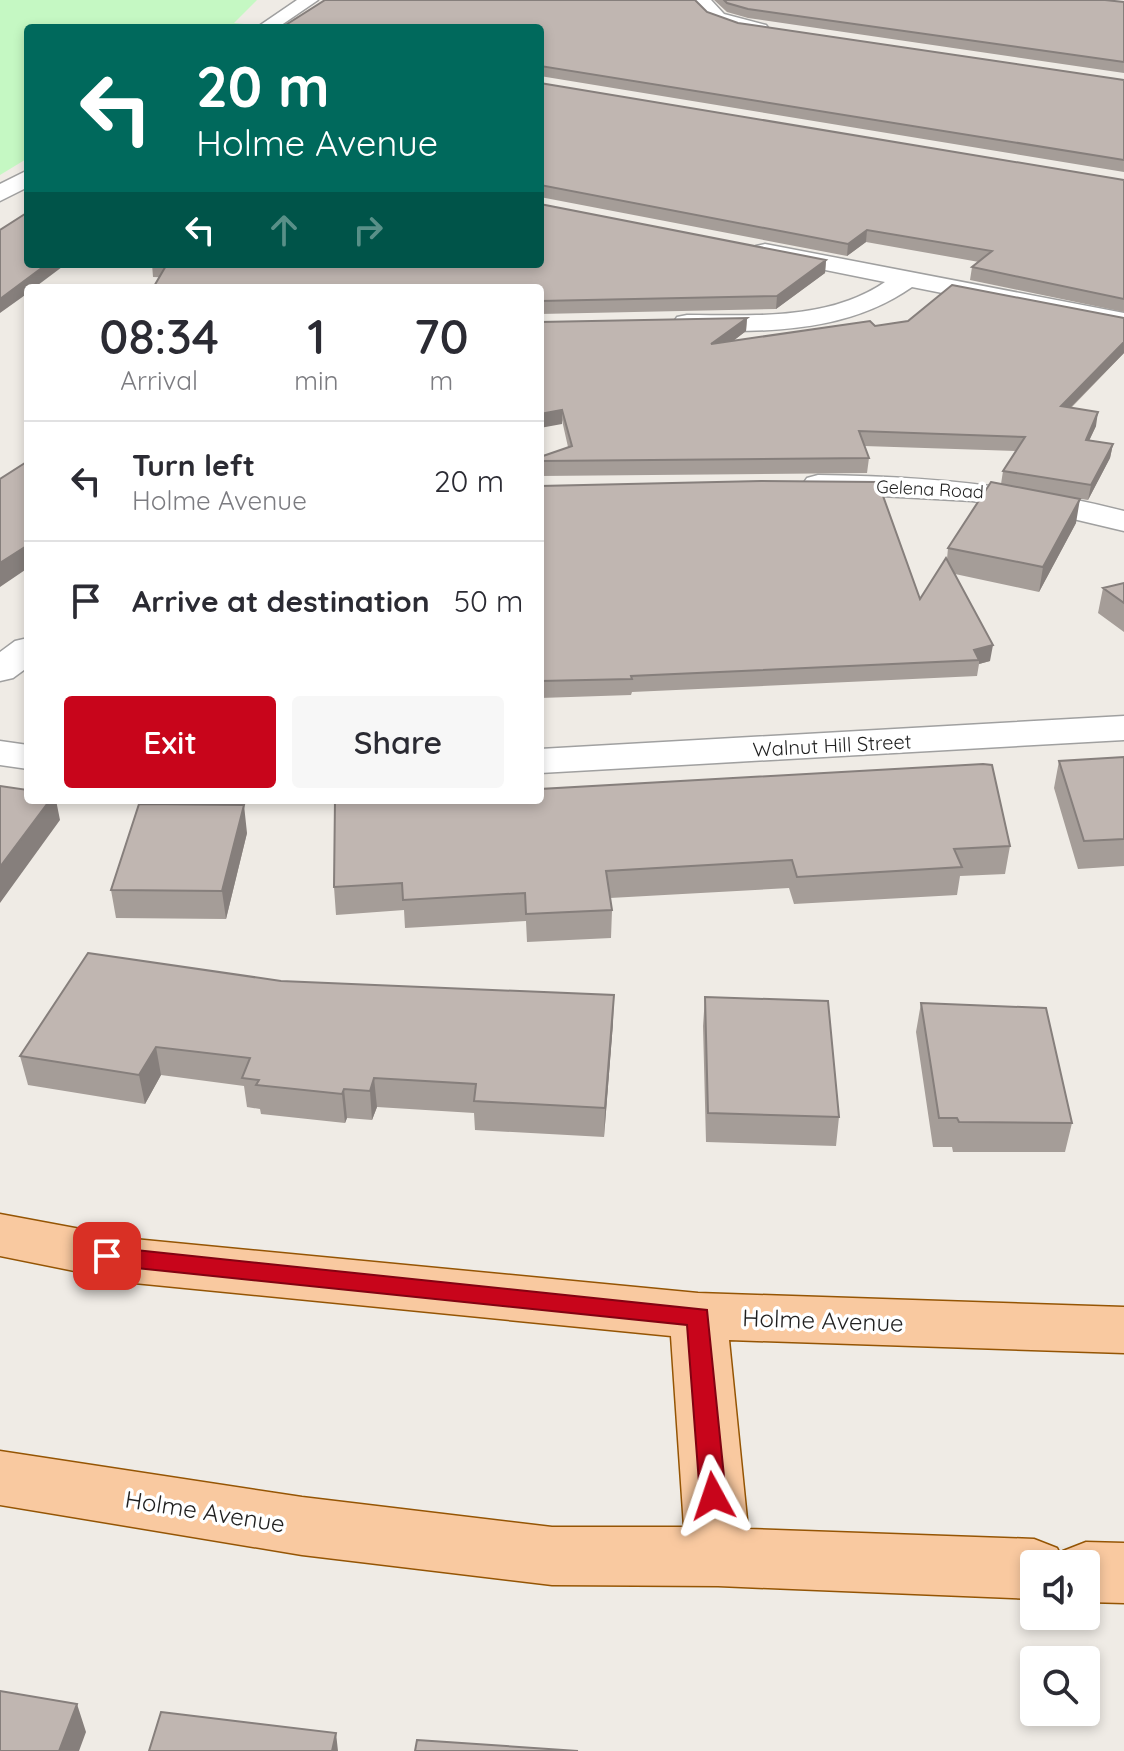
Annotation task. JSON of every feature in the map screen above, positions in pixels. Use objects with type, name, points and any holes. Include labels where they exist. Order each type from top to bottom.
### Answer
[{"type":"main road","name":"Holme Avenue","points":[[0,1235],[134,1261],[698,1316],[1124,1330]]},
{"type":"main road","points":[[698,1316],[718,1557]]},
{"type":"main road","name":"Holme Avenue","points":[[0,1478],[302,1526],[552,1556],[718,1557],[1020,1568]]},
{"type":"main road","points":[[1100,1572],[1124,1573]]},
{"type":"street","points":[[271,24],[309,0]]},
{"type":"street","points":[[702,1],[706,11],[719,19],[778,32]]},
{"type":"street","points":[[0,194],[24,179]]},
{"type":"street","points":[[739,246],[1124,321]]},
{"type":"street","points":[[664,323],[803,319],[847,312],[875,302],[907,279]]},
{"type":"street","name":"Gelena Road","points":[[792,486],[957,488],[1021,496],[1124,521]]},
{"type":"street","points":[[0,670],[24,652]]},
{"type":"street","name":"Walnut Hill Street","points":[[544,761],[1124,728]]},
{"type":"street","points":[[0,753],[24,756]]},
{"type":"green space","points":[[0,0],[257,0],[234,23],[244,24],[24,24],[24,160],[0,175]]},
{"type":"building","points":[[325,0],[695,0],[707,12],[738,23],[1124,80],[1124,160],[544,67],[544,24],[287,24]]},
{"type":"building","points":[[724,0],[1124,2],[1124,62],[748,9]]},
{"type":"building","points":[[544,84],[1124,180],[1124,299],[972,267],[992,251],[867,230],[848,244],[544,186]]},
{"type":"building","points":[[544,205],[826,260],[777,296],[544,301],[544,284],[155,284],[165,268],[544,268]]},
{"type":"building","points":[[24,215],[24,268],[42,268],[0,299],[0,230]]},
{"type":"building","points":[[952,285],[1124,318],[1124,342],[1061,406],[1098,412],[1086,440],[1113,444],[1091,485],[1003,471],[1025,437],[859,431],[869,458],[544,461],[544,456],[572,446],[562,410],[544,413],[544,322],[747,318],[711,344],[870,321],[875,326],[908,321]]},
{"type":"building","points":[[24,464],[24,548],[0,563],[0,479]]},
{"type":"building","points":[[878,482],[920,599],[946,558],[993,645],[974,650],[979,660],[544,681],[544,486]]},
{"type":"building","points":[[991,482],[1080,499],[1043,567],[948,548]]},
{"type":"building","points":[[1124,583],[1124,603],[1103,588]]},
{"type":"building","points":[[1124,757],[1124,839],[1084,841],[1059,761]]},
{"type":"building","points":[[992,765],[1010,846],[954,849],[962,867],[797,877],[792,860],[606,871],[612,910],[526,914],[525,893],[403,900],[402,883],[334,887],[335,804],[544,804],[544,789]]},
{"type":"building","points":[[0,786],[24,789],[24,804],[47,804],[0,867]]},
{"type":"building","points":[[139,804],[244,805],[222,891],[111,890]]},
{"type":"building","points":[[88,953],[281,981],[614,995],[605,1108],[474,1101],[476,1084],[374,1078],[370,1091],[344,1089],[342,1094],[256,1085],[259,1080],[242,1078],[250,1058],[156,1047],[139,1075],[20,1056]]},
{"type":"building","points":[[705,997],[828,1001],[839,1117],[708,1113]]},
{"type":"building","points":[[921,1003],[1046,1008],[1072,1123],[959,1122],[957,1118],[939,1118]]},
{"type":"building","points":[[0,1691],[77,1704],[59,1751],[0,1751]]},
{"type":"building","points":[[161,1712],[336,1733],[332,1751],[149,1751]]},
{"type":"building","points":[[417,1740],[578,1751],[415,1751]]},
{"type":"route","points":[[107,1256],[698,1316],[713,1496]]}]
